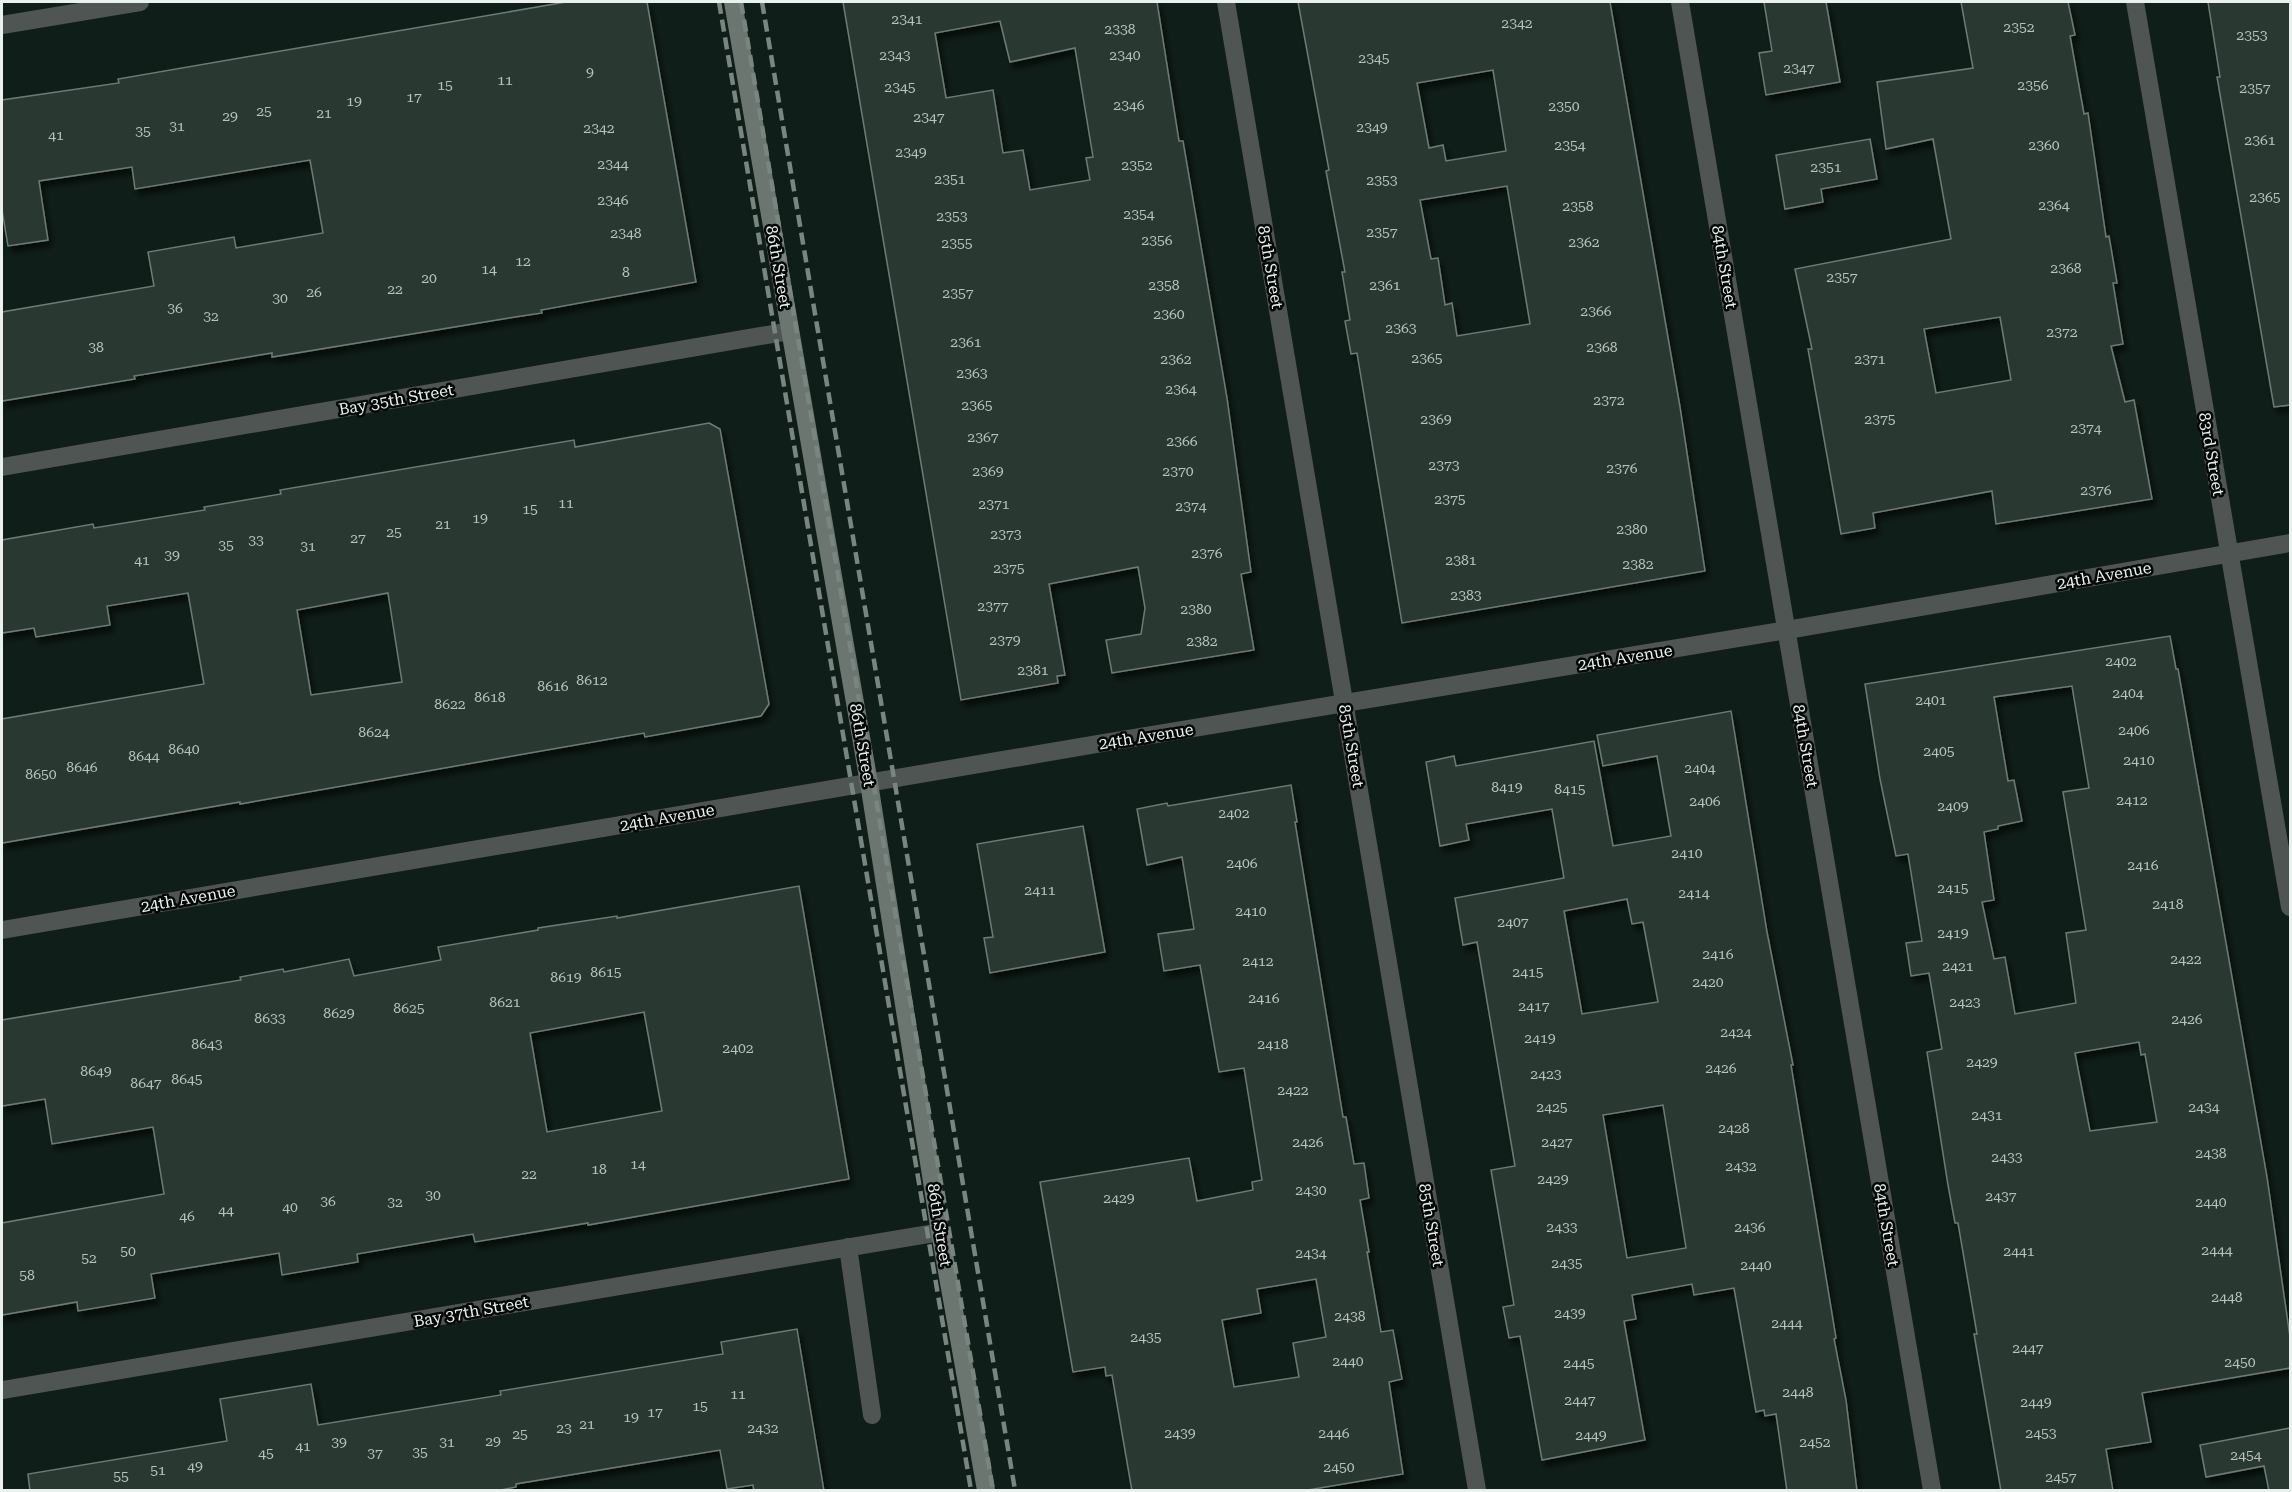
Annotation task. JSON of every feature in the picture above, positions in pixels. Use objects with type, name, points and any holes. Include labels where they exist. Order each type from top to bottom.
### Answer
[{"type":"main road","name":"86th Street","points":[[733,2],[869,783],[940,1232],[986,1491]]},
{"type":"street","points":[[2,25],[140,2]]},
{"type":"street","name":"85th Street","points":[[1226,2],[1477,1491]]},
{"type":"street","name":"84th Street","points":[[1680,2],[1932,1491]]},
{"type":"street","name":"83rd Street","points":[[2135,2],[2290,907]]},
{"type":"street","name":"Bay 35th Street","points":[[2,467],[790,331]]},
{"type":"street","name":"24th Avenue","points":[[2,930],[2290,543]]},
{"type":"street","name":"Bay 37th Street","points":[[2,1390],[940,1232]]},
{"type":"street","points":[[848,1247],[872,1415]]},
{"type":"building","points":[[566,2],[647,2],[696,282],[541,310],[542,313],[272,357],[272,353],[2,401],[2,312],[154,286],[148,252],[234,237],[236,248],[323,233],[310,160],[135,189],[132,167],[39,181],[48,240],[8,246],[2,210],[2,100],[119,83],[118,79]]},
{"type":"building","points":[[843,2],[1157,2],[1179,141],[1183,141],[1227,398],[1251,572],[1241,574],[1254,650],[1112,673],[1106,640],[1141,634],[1145,608],[1138,567],[1049,584],[1065,675],[1057,676],[1058,683],[961,700]],"holes":[[[1000,21],[1010,62],[1075,48],[1093,157],[1086,158],[1090,180],[1030,190],[1023,150],[1003,153],[993,90],[946,98],[935,33]]]},
{"type":"building","points":[[1298,2],[1610,2],[1680,407],[1705,571],[1402,623],[1357,353],[1351,354],[1345,321],[1350,320],[1342,272],[1345,272],[1326,171],[1329,170]],"holes":[[[1493,70],[1506,151],[1446,161],[1443,145],[1429,148],[1417,83]],[[1507,186],[1530,324],[1457,336],[1452,303],[1445,305],[1438,258],[1431,259],[1420,200]]]},
{"type":"building","points":[[1764,2],[1826,2],[1840,82],[1766,95],[1759,53],[1772,51]]},
{"type":"building","points":[[1961,2],[2068,2],[2075,35],[2070,36],[2084,114],[2088,113],[2106,237],[2109,236],[2117,283],[2113,283],[2123,344],[2111,346],[2125,402],[2134,400],[2152,499],[1996,524],[1992,491],[1873,513],[1875,528],[1841,534],[1808,349],[1812,349],[1795,269],[1951,239],[1933,139],[1886,149],[1877,82],[1973,68]],"holes":[[[2000,317],[2011,380],[1936,393],[1924,329]]]},
{"type":"building","points":[[2208,2],[2290,2],[2290,405],[2274,407],[2217,77],[2220,77]]},
{"type":"building","points":[[1870,139],[1877,179],[1821,189],[1823,202],[1785,209],[1776,155]]},
{"type":"building","points":[[709,423],[720,429],[769,704],[761,716],[645,737],[644,733],[2,843],[2,719],[204,684],[188,593],[107,606],[110,625],[36,637],[34,628],[2,633],[2,540],[93,524],[94,528],[205,510],[204,507],[281,494],[280,490],[574,440],[575,447]],"holes":[[[388,593],[402,682],[311,695],[297,610]]]},
{"type":"building","points":[[2170,636],[2176,669],[2178,669],[2267,1177],[2290,1337],[2290,1368],[2142,1393],[2151,1442],[2106,1449],[2113,1491],[2001,1491],[1974,1334],[1977,1334],[1958,1223],[1955,1223],[1948,1185],[1927,1052],[1942,1049],[1929,973],[1911,976],[1906,943],[1922,941],[1908,854],[1896,856],[1880,779],[1865,684]],"holes":[[[2072,686],[2089,788],[2063,792],[2086,930],[2066,933],[2076,1003],[2015,1014],[2005,957],[1994,959],[1982,902],[1994,900],[1984,832],[1998,829],[1998,826],[2022,821],[2014,780],[2008,781],[1994,697]],[[2139,1042],[2141,1055],[2145,1054],[2157,1122],[2090,1131],[2075,1053]]]},
{"type":"building","points":[[1731,711],[1767,932],[1793,1065],[1791,1065],[1836,1338],[1834,1339],[1846,1400],[1857,1491],[1787,1491],[1776,1414],[1765,1416],[1764,1410],[1756,1412],[1734,1288],[1694,1295],[1692,1284],[1632,1295],[1636,1319],[1624,1321],[1645,1440],[1542,1460],[1520,1336],[1509,1338],[1503,1307],[1514,1305],[1491,1170],[1515,1166],[1477,942],[1463,945],[1455,898],[1564,878],[1552,809],[1466,824],[1469,840],[1440,846],[1426,762],[1454,756],[1456,766],[1594,741],[1613,846],[1671,836],[1657,756],[1603,766],[1597,735]],"holes":[[[1627,899],[1632,924],[1643,922],[1658,1002],[1582,1014],[1564,911]],[[1663,1105],[1686,1248],[1627,1258],[1603,1115]]]},
{"type":"building","points":[[1291,785],[1343,1117],[1346,1117],[1354,1164],[1364,1163],[1369,1198],[1360,1200],[1381,1332],[1393,1330],[1402,1379],[1389,1382],[1403,1474],[1302,1491],[1132,1491],[1112,1375],[1106,1376],[1105,1367],[1073,1372],[1040,1182],[1189,1158],[1197,1201],[1253,1190],[1252,1182],[1262,1180],[1244,1068],[1219,1072],[1200,965],[1164,971],[1158,934],[1194,929],[1182,857],[1147,865],[1137,809],[1167,803],[1168,806]],"holes":[[[1316,1279],[1326,1337],[1293,1343],[1299,1377],[1234,1387],[1222,1320],[1261,1313],[1257,1289]]]},
{"type":"building","points":[[1083,826],[1105,952],[990,973],[984,938],[993,937],[977,844]]},
{"type":"building","points":[[799,886],[849,1179],[588,1225],[588,1223],[475,1242],[473,1234],[357,1254],[358,1262],[282,1275],[279,1253],[151,1274],[155,1298],[78,1311],[77,1302],[2,1315],[2,1223],[164,1194],[153,1127],[52,1144],[45,1099],[2,1106],[2,1020],[241,980],[240,977],[283,969],[284,972],[349,959],[354,976],[441,960],[438,947],[538,930],[538,928],[617,916],[617,918]],"holes":[[[644,1012],[662,1111],[547,1132],[530,1033]]]},
{"type":"building","points":[[797,1329],[824,1491],[754,1491],[753,1485],[727,1489],[720,1450],[516,1484],[516,1487],[496,1491],[30,1491],[28,1474],[227,1441],[220,1399],[311,1384],[318,1425],[501,1395],[500,1391],[723,1354],[721,1342]]},
{"type":"building","points":[[2290,1428],[2290,1491],[2269,1491],[2264,1466],[2206,1477],[2200,1445]]},
{"type":"railway","points":[[719,2],[971,1490]]},
{"type":"railway","points":[[741,2],[993,1490]]},
{"type":"railway","points":[[762,2],[1015,1490]]}]
